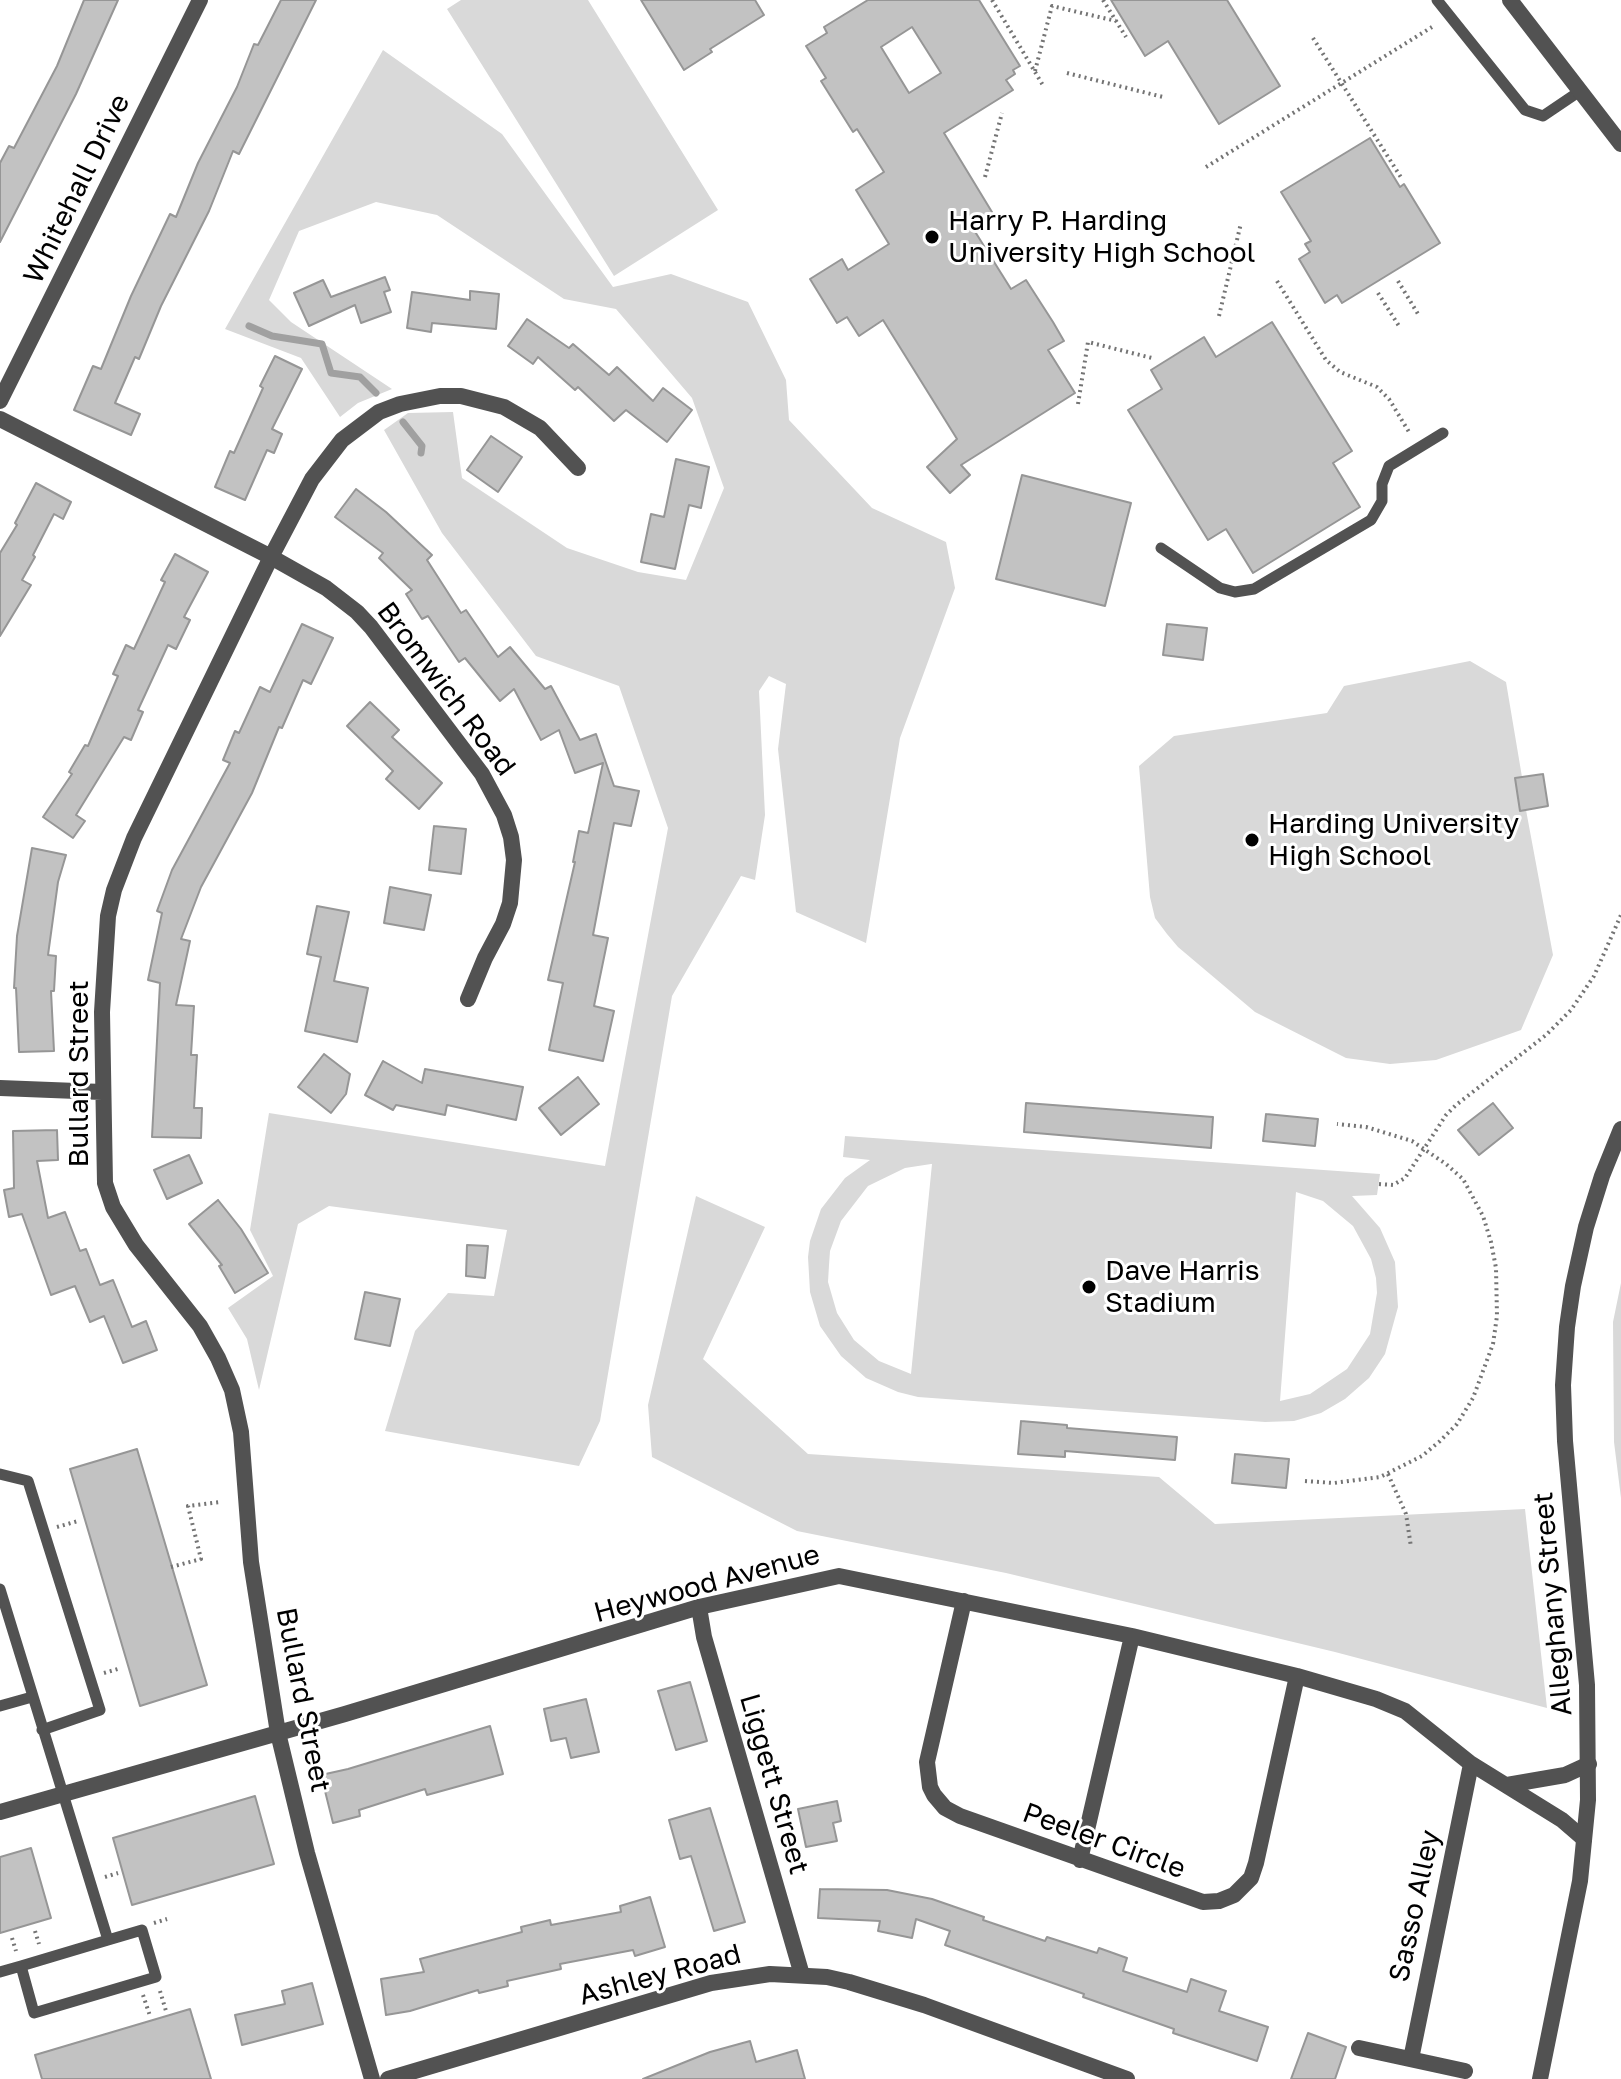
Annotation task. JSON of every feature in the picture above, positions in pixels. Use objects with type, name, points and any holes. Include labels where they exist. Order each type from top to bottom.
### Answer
[{"type":"street","name":"Whitehall Drive","points":[[0,401],[200,0]]},
{"type":"street","points":[[1510,0],[1621,144]]},
{"type":"street","name":"Bullard Street","points":[[372,2079],[307,1853],[278,1733],[251,1562],[241,1432],[232,1390],[200,1326],[136,1245],[113,1207],[105,1183],[102,1092],[108,916],[114,890],[134,838],[271,557],[312,479],[342,440],[379,412],[400,404],[440,396],[461,396],[504,407],[540,428],[578,468]]},
{"type":"street","name":"Bromwich Road","points":[[0,419],[271,557],[326,588],[371,627],[482,774],[504,815],[514,860],[510,903],[468,999]]},
{"type":"street","points":[[0,1088],[102,1092]]},
{"type":"street","name":"Alleghany Street","points":[[1540,2079],[1580,1881],[1589,1764],[1587,1685],[1565,1441],[1563,1385],[1573,1286],[1586,1227],[1621,1129]]},
{"type":"street","name":"Heywood Avenue","points":[[0,1812],[278,1733],[699,1607],[839,1576],[1132,1636],[1297,1676],[1391,1704],[1418,1721],[1471,1764],[1562,1820],[1584,1839]]},
{"type":"street","name":"Peeler Circle","points":[[964,1601],[927,1762],[930,1787],[945,1808],[1080,1860],[1203,1902],[1226,1898],[1246,1885],[1256,1863],[1297,1676]]},
{"type":"street","name":"Liggett Street","points":[[699,1607],[704,1637],[802,1975]]},
{"type":"street","points":[[1080,1860],[1132,1636]]},
{"type":"street","name":"Sasso Alley","points":[[1411,2059],[1471,1764]]},
{"type":"street","points":[[1507,1785],[1565,1775],[1589,1764]]},
{"type":"street","name":"Ashley Road","points":[[388,2079],[711,1983],[746,1976],[802,1975],[849,1982],[924,2005],[1127,2079]]},
{"type":"street","points":[[1359,2048],[1465,2071]]},
{"type":"lane","points":[[1437,0],[1525,110],[1543,116],[1580,91]]},
{"type":"lane","points":[[1161,548],[1220,588],[1235,592],[1254,589],[1371,520],[1382,501],[1382,484],[1389,466],[1443,433]]},
{"type":"lane","points":[[0,1474],[28,1481],[100,1710],[42,1730]]},
{"type":"lane","points":[[0,1589],[108,1940]]},
{"type":"lane","points":[[0,1706],[32,1697]]},
{"type":"lane","points":[[0,1972],[142,1930],[156,1977],[34,2013],[21,1966]]},
{"type":"path","points":[[992,0],[1044,87]]},
{"type":"path","points":[[1048,0],[1052,6],[1116,21]]},
{"type":"path","points":[[1103,0],[1126,37]]},
{"type":"path","points":[[1035,71],[1052,6]]},
{"type":"path","points":[[1206,167],[1432,27]]},
{"type":"path","points":[[1313,38],[1402,179]]},
{"type":"path","points":[[1067,73],[1163,97]]},
{"type":"path","points":[[985,177],[1002,113]]},
{"type":"path","points":[[1219,316],[1241,223]]},
{"type":"path","points":[[1277,281],[1326,360],[1340,372],[1377,387],[1389,399],[1409,432]]},
{"type":"path","points":[[1398,281],[1418,314]]},
{"type":"path","points":[[1378,293],[1399,326]]},
{"type":"path","points":[[1078,404],[1088,342],[1152,358]]},
{"type":"path","points":[[1379,1184],[1393,1185],[1405,1178],[1446,1115],[1546,1035],[1571,1010],[1594,976],[1621,915]]},
{"type":"path","points":[[1305,1481],[1358,1481],[1388,1474],[1422,1456],[1457,1424],[1473,1398],[1493,1344],[1497,1316],[1496,1268],[1483,1216],[1463,1179],[1425,1148],[1391,1134],[1337,1124]]},
{"type":"path","points":[[1388,1474],[1406,1514],[1411,1547]]},
{"type":"path","points":[[171,1567],[201,1559],[188,1506],[220,1502]]},
{"type":"shaded area","points":[[461,0],[588,0],[718,210],[614,276],[447,9]]},
{"type":"shaded area","points":[[383,50],[502,134],[613,287],[671,274],[748,302],[786,380],[789,420],[872,508],[946,542],[955,588],[900,738],[866,943],[796,912],[778,749],[786,684],[769,676],[759,691],[765,815],[755,880],[741,876],[672,996],[600,1421],[579,1466],[385,1431],[415,1331],[448,1293],[494,1296],[507,1230],[329,1206],[298,1224],[259,1390],[247,1339],[228,1308],[273,1276],[250,1230],[269,1113],[605,1166],[668,828],[619,686],[536,656],[442,533],[384,430],[408,413],[453,412],[462,478],[567,548],[638,572],[686,580],[724,488],[692,398],[616,309],[564,299],[437,215],[376,202],[299,231],[269,300],[291,322],[392,389],[358,403],[340,417],[301,358],[225,329]]},
{"type":"shaded area","points":[[1470,661],[1506,682],[1522,777],[1515,779],[1520,810],[1526,810],[1553,955],[1521,1030],[1436,1060],[1390,1064],[1346,1058],[1255,1012],[1178,947],[1155,918],[1150,897],[1139,766],[1174,736],[1327,713],[1344,686]]},
{"type":"shaded area","points":[[845,1136],[1380,1174],[1377,1195],[1352,1196],[1380,1228],[1395,1262],[1398,1307],[1385,1354],[1369,1378],[1345,1399],[1321,1413],[1294,1421],[1265,1422],[918,1397],[898,1392],[866,1378],[841,1356],[820,1326],[810,1292],[810,1241],[821,1209],[845,1178],[870,1160],[843,1157]],"holes":[[[932,1164],[911,1374],[879,1361],[854,1340],[837,1313],[828,1282],[830,1251],[841,1221],[868,1186],[905,1168]],[[1296,1192],[1323,1201],[1353,1226],[1371,1259],[1377,1293],[1370,1334],[1347,1369],[1310,1394],[1280,1401]]]},
{"type":"shaded area","points":[[696,1196],[765,1227],[703,1359],[808,1454],[1159,1477],[1215,1524],[1525,1509],[1547,1708],[1335,1652],[1006,1573],[797,1531],[652,1457],[648,1405]]},
{"type":"shaded area","points":[[1621,1283],[1621,1498],[1614,1442],[1613,1322]]},
{"type":"building","points":[[84,0],[118,0],[76,94],[0,242],[0,163],[9,146],[14,148],[57,66]]},
{"type":"building","points":[[281,0],[316,0],[239,154],[233,151],[209,211],[115,403],[140,414],[131,435],[74,410],[93,366],[101,369],[170,214],[176,217],[254,44],[258,45]]},
{"type":"building","points":[[641,0],[755,0],[764,15],[710,49],[712,52],[684,70]]},
{"type":"building","name":"Harry P. Harding University High School","points":[[868,0],[979,0],[1020,66],[1006,80],[1013,90],[944,133],[995,217],[974,230],[1011,289],[1026,280],[1053,322],[1064,341],[1048,350],[1075,393],[961,465],[970,475],[950,493],[927,467],[957,439],[883,320],[859,336],[847,317],[837,323],[810,279],[842,259],[848,270],[889,244],[856,190],[884,172],[857,129],[853,132],[821,81],[826,78],[806,46],[827,33],[824,27]],"holes":[[[912,27],[941,73],[909,93],[881,47]]]},
{"type":"building","name":"Harry P. Harding University High School","points":[[1111,0],[1227,0],[1280,86],[1219,124],[1168,41],[1145,56]]},
{"type":"building","name":"Harry P. Harding University High School","points":[[1370,138],[1400,187],[1404,184],[1440,243],[1342,303],[1337,295],[1325,303],[1299,259],[1310,252],[1305,244],[1311,241],[1281,192]]},
{"type":"building","points":[[385,277],[390,290],[384,292],[391,312],[361,323],[355,305],[309,326],[294,293],[323,280],[331,297]]},
{"type":"building","points":[[470,291],[499,294],[496,329],[432,323],[431,332],[407,328],[412,292],[470,300]]},
{"type":"building","points":[[527,319],[569,348],[573,344],[609,375],[617,367],[653,401],[663,388],[692,410],[667,442],[626,410],[614,421],[578,387],[575,390],[538,357],[533,364],[508,346]]},
{"type":"building","name":"Harry P. Harding University High School","points":[[1272,322],[1352,451],[1333,463],[1360,507],[1253,573],[1226,529],[1208,540],[1128,410],[1162,389],[1151,370],[1204,337],[1216,357]]},
{"type":"building","points":[[275,356],[302,369],[272,429],[282,434],[274,453],[267,450],[245,500],[215,487],[230,451],[234,453]]},
{"type":"building","points":[[491,436],[522,457],[498,492],[467,470]]},
{"type":"building","points":[[676,459],[709,467],[701,508],[689,505],[675,569],[641,562],[651,514],[664,517]]},
{"type":"building","points":[[1022,475],[1131,503],[1105,606],[996,579]]},
{"type":"building","points":[[36,483],[71,502],[63,519],[54,514],[22,580],[31,585],[0,636],[0,553]]},
{"type":"building","points":[[356,489],[432,555],[427,560],[461,613],[466,610],[498,657],[510,647],[545,689],[551,686],[580,740],[596,734],[614,786],[639,791],[631,826],[614,823],[593,935],[608,938],[594,1006],[614,1011],[603,1061],[549,1050],[563,983],[548,980],[579,831],[588,833],[603,763],[575,773],[559,730],[541,740],[514,689],[500,701],[465,658],[459,662],[428,616],[422,619],[406,594],[412,590],[379,558],[383,553],[335,517]]},
{"type":"building","points":[[175,554],[208,572],[184,617],[190,620],[176,649],[168,645],[138,710],[143,712],[131,740],[124,737],[76,815],[85,821],[73,838],[43,817],[72,774],[69,772],[85,745],[88,746],[118,676],[113,674],[126,645],[134,649],[165,582],[161,580]]},
{"type":"building","points":[[302,624],[333,638],[311,684],[303,680],[282,728],[279,727],[252,793],[201,887],[181,939],[190,941],[176,1005],[194,1006],[191,1055],[197,1055],[194,1108],[202,1108],[201,1138],[152,1137],[160,983],[148,980],[162,913],[157,911],[172,870],[230,763],[223,760],[235,731],[239,733],[260,687],[270,692]]},
{"type":"building","points":[[1167,624],[1207,628],[1203,660],[1163,655]]},
{"type":"building","points":[[370,702],[399,730],[392,737],[442,783],[419,809],[386,779],[393,771],[347,726]]},
{"type":"building","points":[[1543,774],[1548,806],[1520,811],[1515,778]]},
{"type":"building","points":[[434,826],[466,829],[461,874],[429,870]]},
{"type":"building","points":[[32,848],[66,855],[58,882],[48,955],[56,956],[54,991],[51,991],[54,1051],[19,1052],[14,988],[17,936]]},
{"type":"building","points":[[390,887],[431,895],[424,930],[384,923]]},
{"type":"building","points":[[317,906],[349,912],[334,981],[368,988],[357,1042],[305,1031],[321,957],[307,954]]},
{"type":"building","points":[[324,1054],[350,1074],[346,1094],[331,1113],[298,1087]]},
{"type":"building","points":[[383,1061],[422,1083],[425,1069],[523,1087],[516,1120],[447,1105],[445,1115],[396,1105],[393,1110],[365,1095]]},
{"type":"building","points":[[578,1077],[599,1104],[561,1135],[539,1108]]},
{"type":"building","points":[[1026,1103],[1213,1117],[1211,1148],[1024,1132]]},
{"type":"building","points":[[1493,1103],[1513,1128],[1479,1155],[1458,1130]]},
{"type":"building","points":[[1266,1114],[1318,1119],[1315,1146],[1263,1141]]},
{"type":"building","points":[[57,1130],[58,1160],[37,1161],[48,1218],[65,1212],[80,1251],[86,1249],[100,1285],[113,1280],[132,1327],[146,1321],[157,1350],[123,1363],[104,1316],[90,1322],[75,1286],[51,1295],[22,1214],[9,1217],[4,1190],[14,1188],[13,1131]]},
{"type":"building","points":[[189,1155],[202,1183],[167,1199],[154,1170]]},
{"type":"building","points":[[218,1200],[241,1229],[268,1273],[235,1293],[219,1266],[222,1265],[189,1224]]},
{"type":"building","points":[[467,1245],[488,1246],[485,1278],[466,1276]]},
{"type":"building","points":[[365,1292],[400,1299],[390,1346],[355,1339]]},
{"type":"building","points":[[1021,1421],[1177,1437],[1175,1460],[1065,1451],[1065,1457],[1018,1454]]},
{"type":"building","points":[[137,1449],[207,1685],[140,1706],[70,1469]]},
{"type":"building","points":[[1235,1454],[1289,1459],[1286,1488],[1232,1483]]},
{"type":"building","points":[[690,1682],[707,1741],[676,1750],[658,1691]]},
{"type":"building","points":[[586,1699],[599,1752],[571,1758],[566,1738],[551,1741],[544,1709]]},
{"type":"building","points":[[490,1726],[503,1774],[427,1795],[425,1789],[359,1810],[360,1816],[333,1823],[321,1775]]},
{"type":"building","points":[[255,1796],[274,1864],[132,1905],[113,1838]]},
{"type":"building","points":[[837,1801],[841,1821],[833,1823],[837,1841],[806,1847],[798,1809]]},
{"type":"building","points":[[710,1808],[745,1922],[714,1931],[691,1856],[680,1859],[669,1820]]},
{"type":"building","points":[[31,1848],[51,1918],[0,1933],[0,1857]]},
{"type":"building","points":[[820,1889],[887,1890],[932,1899],[1045,1941],[1047,1937],[1097,1953],[1099,1948],[1127,1958],[1123,1971],[1187,1992],[1191,1979],[1226,1991],[1219,2011],[1268,2027],[1257,2061],[1173,2033],[1174,2029],[1083,1997],[1084,1994],[945,1945],[950,1931],[916,1919],[912,1938],[878,1931],[880,1921],[818,1918]]},
{"type":"building","points":[[650,1897],[665,1947],[635,1956],[633,1950],[560,1964],[561,1969],[507,1981],[508,1986],[479,1993],[478,1990],[410,2011],[386,2015],[381,1979],[424,1972],[420,1959],[522,1932],[521,1927],[550,1920],[551,1925],[621,1912],[620,1906]]},
{"type":"building","points":[[312,1983],[323,2024],[242,2045],[235,2015],[285,2004],[282,1991]]},
{"type":"building","points":[[190,2009],[211,2079],[42,2079],[35,2055]]},
{"type":"building","points":[[1308,2033],[1346,2047],[1335,2079],[1291,2079]]},
{"type":"building","points":[[750,2041],[756,2062],[797,2050],[805,2079],[643,2079],[710,2052]]},
{"type":"waterway","points":[[249,326],[272,336],[322,344],[331,373],[360,377],[376,393]]},
{"type":"waterway","points":[[403,422],[422,446],[421,453]]},
{"type":"place","name":"Harry P. Harding University High School","points":[[932,237]]},
{"type":"place","name":"Harding University High School","points":[[1252,840]]},
{"type":"place","name":"Dave Harris Stadium","points":[[1089,1287]]}]
